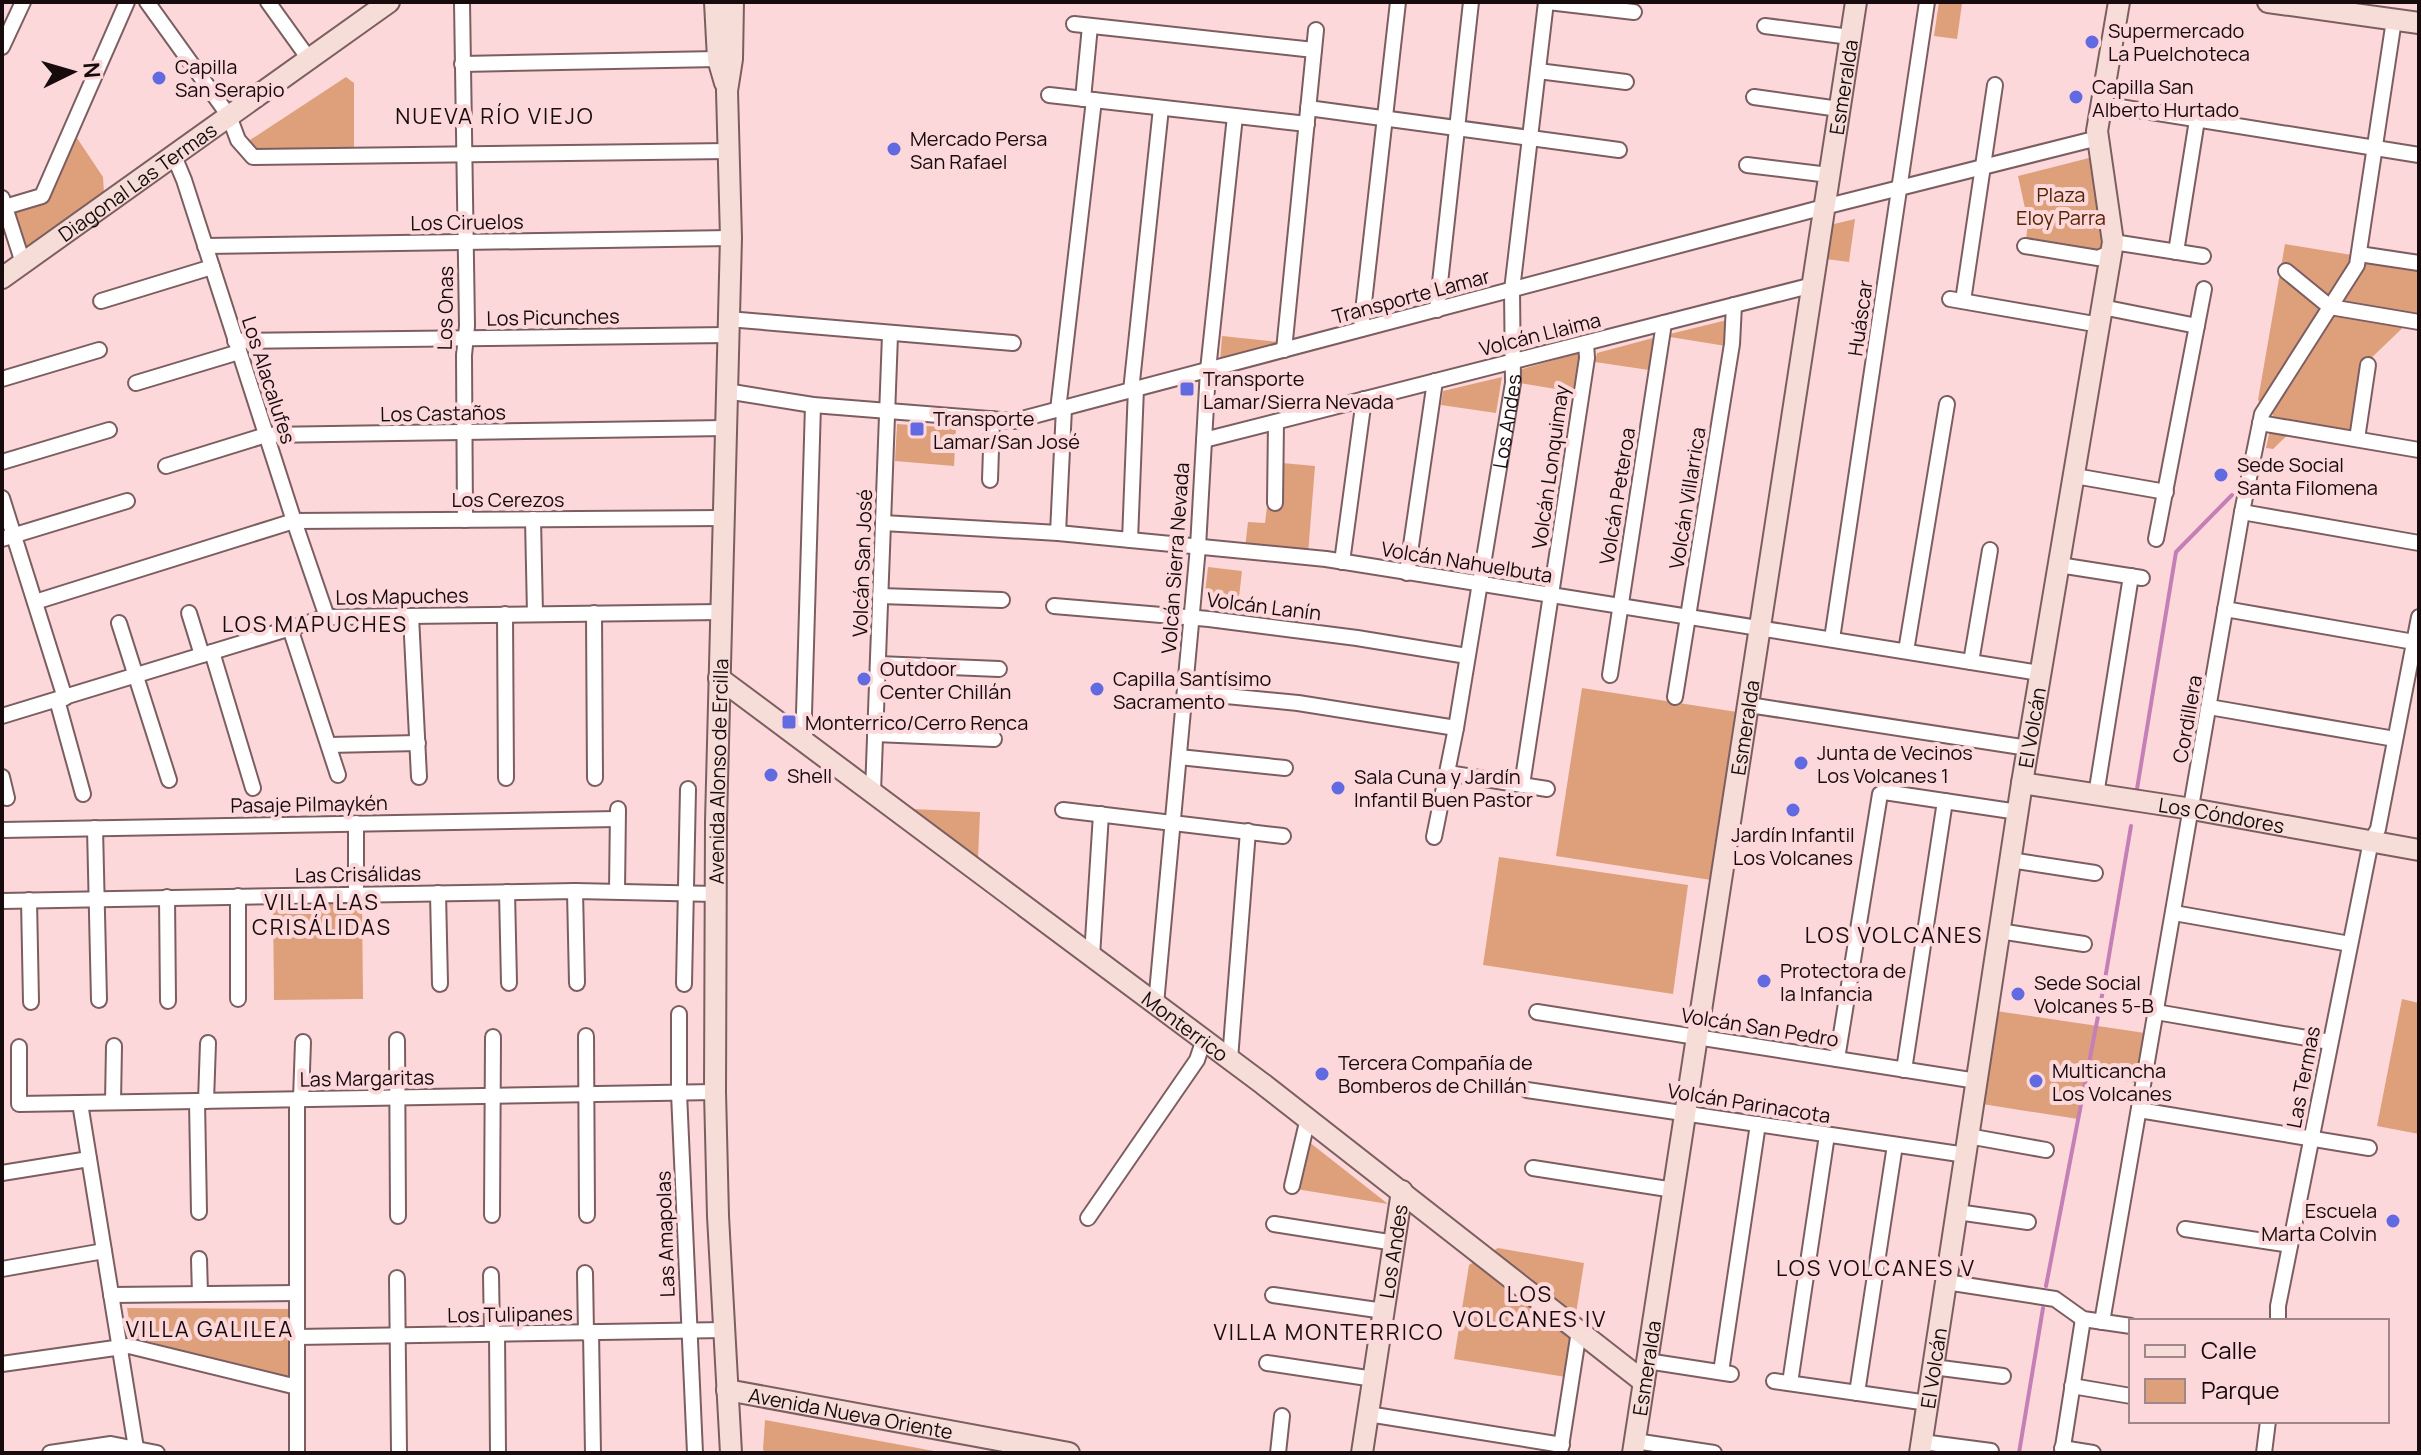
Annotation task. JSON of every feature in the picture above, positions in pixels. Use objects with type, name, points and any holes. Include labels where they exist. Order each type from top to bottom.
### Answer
[{"type":"street","points":[[2,47],[23,2]]},
{"type":"street","points":[[23,263],[3,202],[42,196],[127,2]]},
{"type":"street","points":[[147,2],[229,116],[238,140],[253,157],[729,151]]},
{"type":"street","points":[[268,2],[309,59]]},
{"type":"street","name":"Los Onas","points":[[462,2],[465,520]]},
{"type":"street","name":"Avenida Alonso de Ercilla","points":[[715,2],[718,59],[727,91]]},
{"type":"street","name":"Avenida Alonso de Ercilla","points":[[731,1453],[715,1092],[715,894],[731,238],[727,91],[732,59],[733,2]]},
{"type":"street","points":[[1361,329],[1398,2]]},
{"type":"street","points":[[1437,310],[1471,2]]},
{"type":"street","points":[[1547,2],[1634,12]]},
{"type":"street","name":"Los Andes","points":[[1434,837],[1481,585],[1513,383],[1512,290],[1547,2]]},
{"type":"street","name":"Esmeralda","points":[[1634,1447],[1856,2]]},
{"type":"street","name":"Huáscar","points":[[1832,639],[1927,2]]},
{"type":"street","name":"El Volcán","points":[[1921,1447],[2022,783],[2112,247],[2098,138],[2119,2]]},
{"type":"street","points":[[2268,2],[2419,23]]},
{"type":"street","name":"Diagonal Las Termas","points":[[2,278],[309,59],[378,5]]},
{"type":"street","name":"Cordillera","points":[[2102,1322],[2242,512],[2262,414],[2357,265],[2394,20]]},
{"type":"street","points":[[1074,24],[1314,50]]},
{"type":"street","points":[[1058,533],[1061,409],[1089,100],[1090,26]]},
{"type":"street","points":[[1765,26],[1850,37]]},
{"type":"street","points":[[1284,350],[1316,30]]},
{"type":"street","points":[[462,64],[718,59]]},
{"type":"street","points":[[1538,71],[1626,82]]},
{"type":"street","points":[[1995,85],[1956,300],[2197,326]]},
{"type":"street","points":[[1049,95],[1307,124]]},
{"type":"street","points":[[1754,97],[1839,109]]},
{"type":"street","points":[[2101,104],[2419,155]]},
{"type":"street","points":[[1130,540],[1134,390],[1161,108]]},
{"type":"street","points":[[1308,108],[1619,150]]},
{"type":"street","name":"Volcán Sierra Nevada","points":[[1156,1004],[1198,547],[1208,370],[1235,116]]},
{"type":"street","points":[[2176,252],[2197,120]]},
{"type":"street","name":"Transporte Lamar","points":[[726,391],[813,405],[1014,421],[1900,187],[2098,138]]},
{"type":"street","name":"Los Alacalufes","points":[[174,156],[327,617]]},
{"type":"street","points":[[1747,165],[1829,175]]},
{"type":"street","name":"Los Ciruelos","points":[[205,246],[731,238]]},
{"type":"street","points":[[2025,246],[2098,258],[2112,247],[2203,256]]},
{"type":"street","points":[[2359,254],[2419,263]]},
{"type":"street","points":[[101,301],[212,267]]},
{"type":"street","points":[[2286,271],[2330,307],[2419,322]]},
{"type":"street","name":"Volcán Llaima","points":[[1204,440],[1813,285]]},
{"type":"street","points":[[2156,539],[2204,289]]},
{"type":"street","name":"Volcán Villarrica","points":[[1675,697],[1732,344],[1734,305]]},
{"type":"street","name":"Volcán Peteroa","points":[[1610,675],[1664,323]]},
{"type":"street","name":"Los Picunches","points":[[136,383],[237,346],[728,327],[1013,343]]},
{"type":"street","name":"Volcán San José","points":[[873,792],[890,335]]},
{"type":"street","name":"Volcán Lonquimay","points":[[1522,785],[1587,358],[1586,343]]},
{"type":"street","points":[[2,379],[99,350]]},
{"type":"street","points":[[2357,439],[2368,365]]},
{"type":"street","points":[[1407,573],[1435,381]]},
{"type":"street","points":[[1342,562],[1364,399]]},
{"type":"street","points":[[1906,651],[1947,404]]},
{"type":"street","points":[[805,742],[813,405]]},
{"type":"street","points":[[990,480],[992,419]]},
{"type":"street","points":[[1275,503],[1276,422]]},
{"type":"street","points":[[2260,423],[2419,450]]},
{"type":"street","name":"Los Castaños","points":[[166,466],[266,435],[726,428]]},
{"type":"street","points":[[2,462],[109,430]]},
{"type":"street","points":[[2075,476],[2166,492]]},
{"type":"street","points":[[2,498],[8,537],[35,602],[83,794]]},
{"type":"street","points":[[8,537],[127,501]]},
{"type":"street","points":[[2242,512],[2419,543]]},
{"type":"street","name":"Los Cerezos","points":[[35,602],[294,521],[723,518]]},
{"type":"street","points":[[533,519],[535,614]]},
{"type":"street","name":"Volcán Nahuelbuta","points":[[883,523],[1058,533],[1342,562],[2040,673]]},
{"type":"street","points":[[1971,662],[1990,550]]},
{"type":"street","points":[[2059,565],[2137,577],[2096,795]]},
{"type":"street","points":[[880,596],[1002,600]]},
{"type":"street","name":"Volcán Lanín","points":[[1054,606],[1192,618],[1357,638],[1467,656]]},
{"type":"street","points":[[2225,609],[2414,642]]},
{"type":"street","name":"Los Mapuches","points":[[2,716],[327,617],[721,612]]},
{"type":"street","points":[[189,613],[207,654],[253,788]]},
{"type":"street","points":[[594,613],[595,778]]},
{"type":"street","points":[[505,614],[506,778]]},
{"type":"street","points":[[411,616],[419,777]]},
{"type":"street","name":"Las Termas","points":[[2278,1319],[2277,1310],[2371,841],[2378,829],[2395,739],[2415,660],[2414,642],[2419,617]]},
{"type":"street","points":[[119,623],[169,780]]},
{"type":"street","points":[[290,628],[338,775]]},
{"type":"street","points":[[878,664],[999,669]]},
{"type":"street","name":"Monterrico","points":[[719,678],[1204,1039],[1579,1331],[1646,1371]]},
{"type":"street","points":[[1185,692],[1298,703],[1456,728]]},
{"type":"street","points":[[1749,705],[2028,748]]},
{"type":"street","points":[[2209,707],[2395,739]]},
{"type":"street","points":[[875,734],[994,739]]},
{"type":"street","points":[[329,745],[418,743]]},
{"type":"street","points":[[1179,757],[1285,768]]},
{"type":"street","points":[[1448,773],[1547,789]]},
{"type":"street","points":[[2,777],[7,798]]},
{"type":"street","name":"Los Cóndores","points":[[2022,783],[2192,809],[2419,850]]},
{"type":"street","points":[[684,984],[688,789]]},
{"type":"street","points":[[1837,1059],[1881,792],[2018,812]]},
{"type":"street","points":[[1904,1070],[1945,801]]},
{"type":"street","points":[[1063,810],[1283,836]]},
{"type":"street","name":"Pasaje Pilmaykén","points":[[2,830],[617,814],[617,891]]},
{"type":"street","points":[[1092,956],[1101,814]]},
{"type":"street","points":[[356,823],[356,893]]},
{"type":"street","points":[[95,828],[99,1000]]},
{"type":"street","points":[[1230,1059],[1248,831]]},
{"type":"street","points":[[2010,860],[2095,873]]},
{"type":"street","points":[[575,891],[577,983]]},
{"type":"street","name":"Las Crisálidas","points":[[2,901],[356,893],[617,891],[715,894]]},
{"type":"street","points":[[507,892],[509,983]]},
{"type":"street","points":[[438,893],[440,984]]},
{"type":"street","points":[[238,896],[238,999]]},
{"type":"street","points":[[167,897],[168,1001]]},
{"type":"street","points":[[29,900],[31,1002]]},
{"type":"street","points":[[2174,913],[2350,944]]},
{"type":"street","points":[[1999,931],[2084,944]]},
{"type":"street","name":"Volcán San Pedro","points":[[1537,1012],[1977,1081]]},
{"type":"street","points":[[2156,1012],[2330,1042]]},
{"type":"street","name":"Las Amapolas","points":[[679,1014],[679,1093],[695,1453]]},
{"type":"street","points":[[586,1036],[587,1215]]},
{"type":"street","points":[[492,1215],[493,1037]]},
{"type":"street","points":[[1088,1218],[1197,1060],[1204,1039]]},
{"type":"street","points":[[397,1040],[398,1216]]},
{"type":"street","points":[[297,1453],[299,1099],[303,1042]]},
{"type":"street","points":[[199,1212],[202,1101],[208,1043]]},
{"type":"street","points":[[113,1102],[114,1046]]},
{"type":"street","name":"Las Margaritas","points":[[19,1047],[19,1104],[715,1092]]},
{"type":"street","name":"Volcán Parinacota","points":[[1527,1090],[1895,1145],[2046,1150]]},
{"type":"street","points":[[80,1103],[136,1448]]},
{"type":"street","points":[[2139,1110],[2369,1148]]},
{"type":"street","points":[[1292,1186],[1308,1118]]},
{"type":"street","points":[[1646,1371],[1726,1373],[1758,1124]]},
{"type":"street","points":[[1790,1383],[1827,1135]]},
{"type":"street","points":[[1857,1393],[1895,1145]]},
{"type":"street","points":[[2,1173],[89,1159]]},
{"type":"street","points":[[1533,1168],[1674,1190]]},
{"type":"street","name":"Los Andes","points":[[1362,1453],[1402,1191]]},
{"type":"street","points":[[1957,1212],[2028,1222]]},
{"type":"street","points":[[1274,1224],[1395,1243]]},
{"type":"street","points":[[2185,1229],[2290,1245]]},
{"type":"street","points":[[2,1269],[104,1251]]},
{"type":"street","points":[[199,1259],[200,1294]]},
{"type":"street","points":[[585,1273],[593,1453]]},
{"type":"street","points":[[491,1275],[498,1453]]},
{"type":"street","points":[[397,1278],[399,1451]]},
{"type":"street","points":[[1946,1282],[2055,1299],[2083,1319],[2129,1326]]},
{"type":"street","points":[[111,1295],[297,1293]]},
{"type":"street","points":[[1273,1295],[1384,1311]]},
{"type":"street","points":[[2083,1319],[2062,1451],[2093,1453]]},
{"type":"street","name":"Los Tulipanes","points":[[297,1337],[724,1330]]},
{"type":"street","points":[[1368,1414],[1561,1449],[1579,1331]]},
{"type":"street","points":[[2,1364],[120,1346],[137,1347],[297,1387]]},
{"type":"street","points":[[1267,1363],[1374,1379]]},
{"type":"street","points":[[1933,1367],[2003,1376]]},
{"type":"street","points":[[1774,1381],[1928,1403]]},
{"type":"street","points":[[2072,1386],[2129,1396]]},
{"type":"street","name":"Avenida Nueva Oriente","points":[[727,1390],[1069,1453]]},
{"type":"street","points":[[1278,1453],[1282,1416]]},
{"type":"street","points":[[2264,1453],[2268,1423]]},
{"type":"street","points":[[1634,1447],[1714,1453]]},
{"type":"street","points":[[1921,1447],[1991,1451]]},
{"type":"street","points":[[50,1453],[136,1448],[157,1453]]},
{"type":"green space","points":[[1939,2],[1962,4],[1957,39],[1934,36]]},
{"type":"green space","points":[[346,77],[354,83],[354,151],[255,153],[247,142]]},
{"type":"green space","points":[[75,135],[103,177],[104,193],[25,248],[12,210],[45,199]]},
{"type":"green space","name":"Plaza Eloy Parra","points":[[2089,158],[2104,240],[2103,253],[2026,240],[2028,222],[2018,176]]},
{"type":"green space","points":[[1855,219],[1849,262],[1826,259],[1830,225]]},
{"type":"green space","points":[[2285,244],[2419,266],[2419,316],[2415,316],[2365,364],[2352,434],[2299,424],[2273,449],[2266,448],[2273,415],[2258,400]]},
{"type":"green space","points":[[1731,319],[1726,346],[1670,337],[1670,334]]},
{"type":"green space","points":[[1222,336],[1279,342],[1278,347],[1220,362]]},
{"type":"green space","points":[[1653,338],[1649,370],[1595,362],[1597,353]]},
{"type":"green space","points":[[1586,351],[1580,393],[1514,382],[1515,371]]},
{"type":"green space","points":[[1502,377],[1496,413],[1441,405],[1443,391]]},
{"type":"green space","points":[[897,424],[956,428],[954,466],[895,461]]},
{"type":"green space","points":[[1282,463],[1315,466],[1308,554],[1245,548],[1248,522],[1265,523],[1267,507],[1279,508]]},
{"type":"green space","points":[[1208,567],[1242,571],[1239,597],[1205,593]]},
{"type":"green space","points":[[1582,688],[1737,712],[1711,880],[1556,856]]},
{"type":"green space","points":[[911,809],[980,812],[978,859]]},
{"type":"green space","points":[[1499,857],[1688,885],[1673,994],[1483,965]]},
{"type":"green space","name":"VILLA LAS CRISÁLIDAS","points":[[362,900],[363,999],[274,1000],[273,901]]},
{"type":"green space","points":[[2402,999],[2419,1003],[2419,1134],[2377,1126]]},
{"type":"green space","points":[[1996,1011],[2145,1033],[2137,1083],[2085,1075],[2078,1119],[1982,1104]]},
{"type":"green space","points":[[1304,1138],[1388,1204],[1296,1189]]},
{"type":"green space","points":[[1498,1248],[1584,1263],[1566,1377],[1454,1359],[1469,1265]]},
{"type":"green space","name":"VILLA GALILEA","points":[[127,1308],[289,1309],[288,1379],[132,1337]]},
{"type":"green space","points":[[765,1420],[945,1453],[768,1453],[763,1450]]},
{"type":"waterway","points":[[2137,789],[2176,552],[2232,495]]},
{"type":"waterway","points":[[2046,1286],[2131,826]]},
{"type":"waterway","points":[[2019,1453],[2043,1308]]},
{"type":"place","name":"Supermercado La Puelchoteca","points":[[2092,42]]},
{"type":"place","name":"Capilla San Serapio","points":[[159,78]]},
{"type":"place","name":"Capilla San Alberto Hurtado","points":[[2076,97]]},
{"type":"place","name":"Mercado Persa San Rafael","points":[[894,149]]},
{"type":"place","name":"Transporte Lamar/Sierra Nevada","points":[[1187,389]]},
{"type":"place","name":"Transporte Lamar/San José","points":[[917,429]]},
{"type":"place","name":"Sede Social Santa Filomena","points":[[2221,475]]},
{"type":"place","name":"Outdoor Center Chillán","points":[[864,679]]},
{"type":"place","name":"Capilla Santísimo Sacramento","points":[[1097,689]]},
{"type":"place","name":"Monterrico/Cerro Renca","points":[[789,722]]},
{"type":"place","name":"Junta de Vecinos Los Volcanes 1","points":[[1801,763]]},
{"type":"place","name":"Shell","points":[[771,775]]},
{"type":"place","name":"Sala Cuna y Jardín Infantil Buen Pastor","points":[[1338,788]]},
{"type":"place","name":"Jardín Infantil Los Volcanes","points":[[1793,810]]},
{"type":"place","name":"Protectora de la Infancia","points":[[1764,981]]},
{"type":"place","name":"Sede Social Volcanes 5-B","points":[[2018,994]]},
{"type":"place","name":"Tercera Compañía de Bomberos de Chillán","points":[[1322,1074]]},
{"type":"place","name":"Multicancha Los Volcanes","points":[[2036,1081]]},
{"type":"place","name":"Escuela Marta Colvin","points":[[2393,1221]]},
{"type":"district","name":"NUEVA RÍO VIEJO","points":[[495,116]]},
{"type":"district","name":"LOS MAPUCHES","points":[[315,624]]},
{"type":"district","name":"VILLA LAS CRISÁLIDAS","points":[[322,914]]},
{"type":"district","name":"LOS VOLCANES","points":[[1894,935]]},
{"type":"district","name":"LOS VOLCANES V","points":[[1876,1268]]},
{"type":"district","name":"LOS VOLCANES IV","points":[[1530,1306]]},
{"type":"district","name":"VILLA GALILEA","points":[[210,1329]]},
{"type":"district","name":"VILLA MONTERRICO","points":[[1329,1332]]}]
